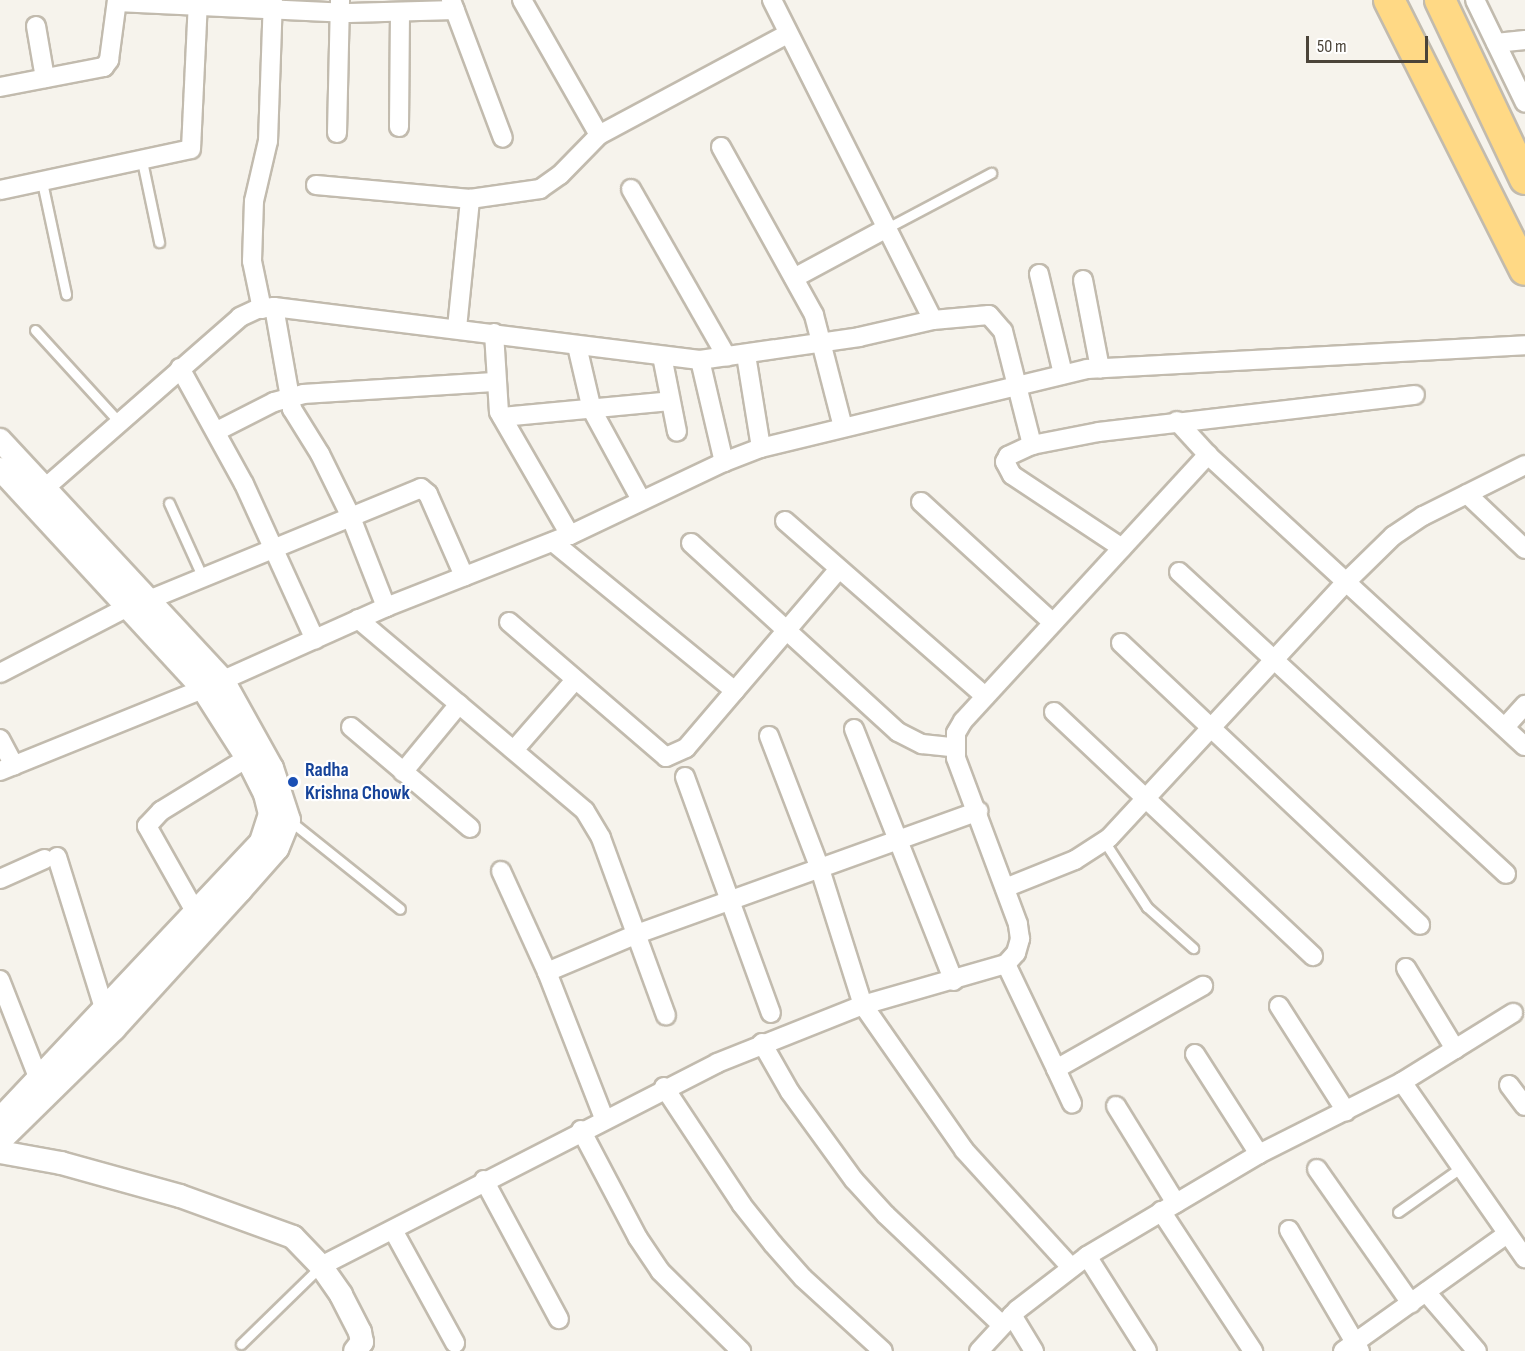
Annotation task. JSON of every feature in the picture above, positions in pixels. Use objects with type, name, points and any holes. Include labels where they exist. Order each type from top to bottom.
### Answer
[{"type":"highway","points":[[1389,0],[1525,270]]},
{"type":"highway","points":[[1440,0],[1525,179]]},
{"type":"street","points":[[522,0],[599,135]]},
{"type":"street","points":[[772,0],[933,320]]},
{"type":"street","points":[[1475,0],[1525,103]]},
{"type":"street","points":[[0,87],[104,66],[109,60],[117,1],[340,6],[400,12],[453,5],[503,138]]},
{"type":"street","points":[[0,190],[190,149],[197,2]]},
{"type":"street","points":[[273,5],[268,141],[254,201],[252,261],[268,308],[290,397],[301,427],[320,454],[350,515],[386,607]]},
{"type":"street","points":[[337,133],[340,6]]},
{"type":"street","points":[[399,127],[400,12]]},
{"type":"street","points":[[36,26],[45,78]]},
{"type":"street","points":[[316,185],[470,199],[540,189],[560,176],[599,135],[788,34]]},
{"type":"street","points":[[1496,44],[1525,40]]},
{"type":"street","points":[[722,147],[794,278],[823,342],[843,427]]},
{"type":"street","points":[[631,189],[727,357]]},
{"type":"street","points":[[457,328],[470,199]]},
{"type":"street","points":[[794,278],[887,228]]},
{"type":"street","points":[[1039,273],[1063,374]]},
{"type":"street","points":[[1083,280],[1100,368]]},
{"type":"street","points":[[45,488],[240,317],[268,308],[457,328],[577,346],[700,360],[823,342],[933,320],[989,315],[998,322],[1018,383],[1032,445]]},
{"type":"street","points":[[494,333],[494,382],[502,417],[561,538],[735,691]]},
{"type":"street","points":[[0,739],[7,768],[213,684],[386,607],[561,538],[724,462],[761,448],[1018,383],[1100,368],[1525,345]]},
{"type":"street","points":[[577,346],[592,410],[641,500]]},
{"type":"street","points":[[746,355],[761,448]]},
{"type":"street","points":[[662,356],[677,432]]},
{"type":"street","points":[[700,360],[724,462]]},
{"type":"street","points":[[180,368],[217,431],[315,640]]},
{"type":"street","points":[[217,431],[290,397],[494,382]]},
{"type":"street","points":[[1122,548],[1007,470],[1005,462],[1008,456],[1032,445],[1177,421],[1415,395]]},
{"type":"street","points":[[502,417],[670,401]]},
{"type":"street","points":[[1177,421],[1208,455],[1525,746]]},
{"type":"street","points":[[0,440],[152,599],[272,768],[289,820],[277,849],[240,891],[42,1089],[0,1119]]},
{"type":"street","points":[[321,1266],[664,1087],[762,1043],[863,1005],[954,981],[1006,964],[1016,953],[1020,939],[1005,888],[953,747],[963,721],[1208,455]]},
{"type":"street","points":[[1005,888],[1075,860],[1104,841],[1148,798],[1346,582],[1394,536],[1467,494],[1525,465]]},
{"type":"street","points":[[0,469],[128,607],[213,684],[266,794],[270,814],[268,830],[261,842],[105,1011],[0,1141]]},
{"type":"street","points":[[152,599],[350,515],[421,488],[428,494],[464,576]]},
{"type":"street","points":[[1467,494],[1525,549]]},
{"type":"street","points":[[921,502],[1053,623]]},
{"type":"street","points":[[785,521],[985,696]]},
{"type":"street","points":[[691,543],[898,732],[922,744],[953,747]]},
{"type":"street","points":[[509,622],[666,757],[686,748],[839,569]]},
{"type":"street","points":[[1179,572],[1506,874]]},
{"type":"street","points":[[0,673],[128,607]]},
{"type":"street","points":[[358,619],[577,803],[593,822],[666,1016]]},
{"type":"street","points":[[1120,643],[1420,925]]},
{"type":"street","points":[[514,750],[575,680]]},
{"type":"street","points":[[403,772],[459,704]]},
{"type":"street","points":[[1505,727],[1525,705]]},
{"type":"street","points":[[1054,712],[1148,798],[1313,956]]},
{"type":"street","points":[[351,727],[470,828]]},
{"type":"street","points":[[854,729],[954,981]]},
{"type":"street","points":[[769,736],[820,869],[863,1005],[964,1150],[1071,1267]]},
{"type":"street","points":[[196,913],[147,826],[161,811],[247,758]]},
{"type":"street","points":[[685,777],[771,1013]]},
{"type":"street","points":[[547,972],[637,934],[978,811]]},
{"type":"street","points":[[0,879],[51,858],[105,1011]]},
{"type":"street","points":[[501,871],[547,972],[604,1118]]},
{"type":"street","points":[[1006,964],[1072,1104]]},
{"type":"street","points":[[1406,968],[1455,1049]]},
{"type":"street","points":[[0,980],[42,1089]]},
{"type":"street","points":[[1056,1069],[1203,986]]},
{"type":"street","points":[[1279,1006],[1346,1111]]},
{"type":"street","points":[[979,1351],[1007,1320],[1087,1256],[1259,1154],[1402,1082],[1513,1013]]},
{"type":"street","points":[[762,1043],[790,1092],[854,1180],[886,1215],[1007,1320],[1034,1351]]},
{"type":"street","points":[[1195,1054],[1259,1154]]},
{"type":"street","points":[[1402,1082],[1460,1169],[1525,1257]]},
{"type":"street","points":[[1509,1085],[1525,1106]]},
{"type":"street","points":[[664,1087],[742,1205],[773,1244],[803,1278],[883,1351]]},
{"type":"street","points":[[1116,1106],[1169,1207],[1253,1351]]},
{"type":"street","points":[[580,1130],[638,1238],[660,1271],[741,1351]]},
{"type":"street","points":[[0,1152],[92,1172],[273,1227],[293,1237],[321,1266],[360,1332],[362,1342],[356,1351]]},
{"type":"street","points":[[1317,1169],[1419,1297],[1477,1351]]},
{"type":"street","points":[[483,1180],[559,1319]]},
{"type":"street","points":[[393,1230],[455,1343]]},
{"type":"street","points":[[1289,1230],[1352,1348],[1507,1234]]},
{"type":"street","points":[[1087,1256],[1147,1351]]},
{"type":"lane","points":[[142,161],[159,242]]},
{"type":"lane","points":[[887,228],[991,172]]},
{"type":"lane","points":[[42,182],[66,294]]},
{"type":"lane","points":[[35,330],[119,422]]},
{"type":"lane","points":[[169,503],[203,578]]},
{"type":"lane","points":[[289,820],[400,909]]},
{"type":"lane","points":[[1104,841],[1147,907],[1193,948]]},
{"type":"lane","points":[[1398,1212],[1460,1169]]},
{"type":"lane","points":[[241,1344],[321,1266]]},
{"type":"place","name":"Radha Krishna Chowk","points":[[293,782]]}]
